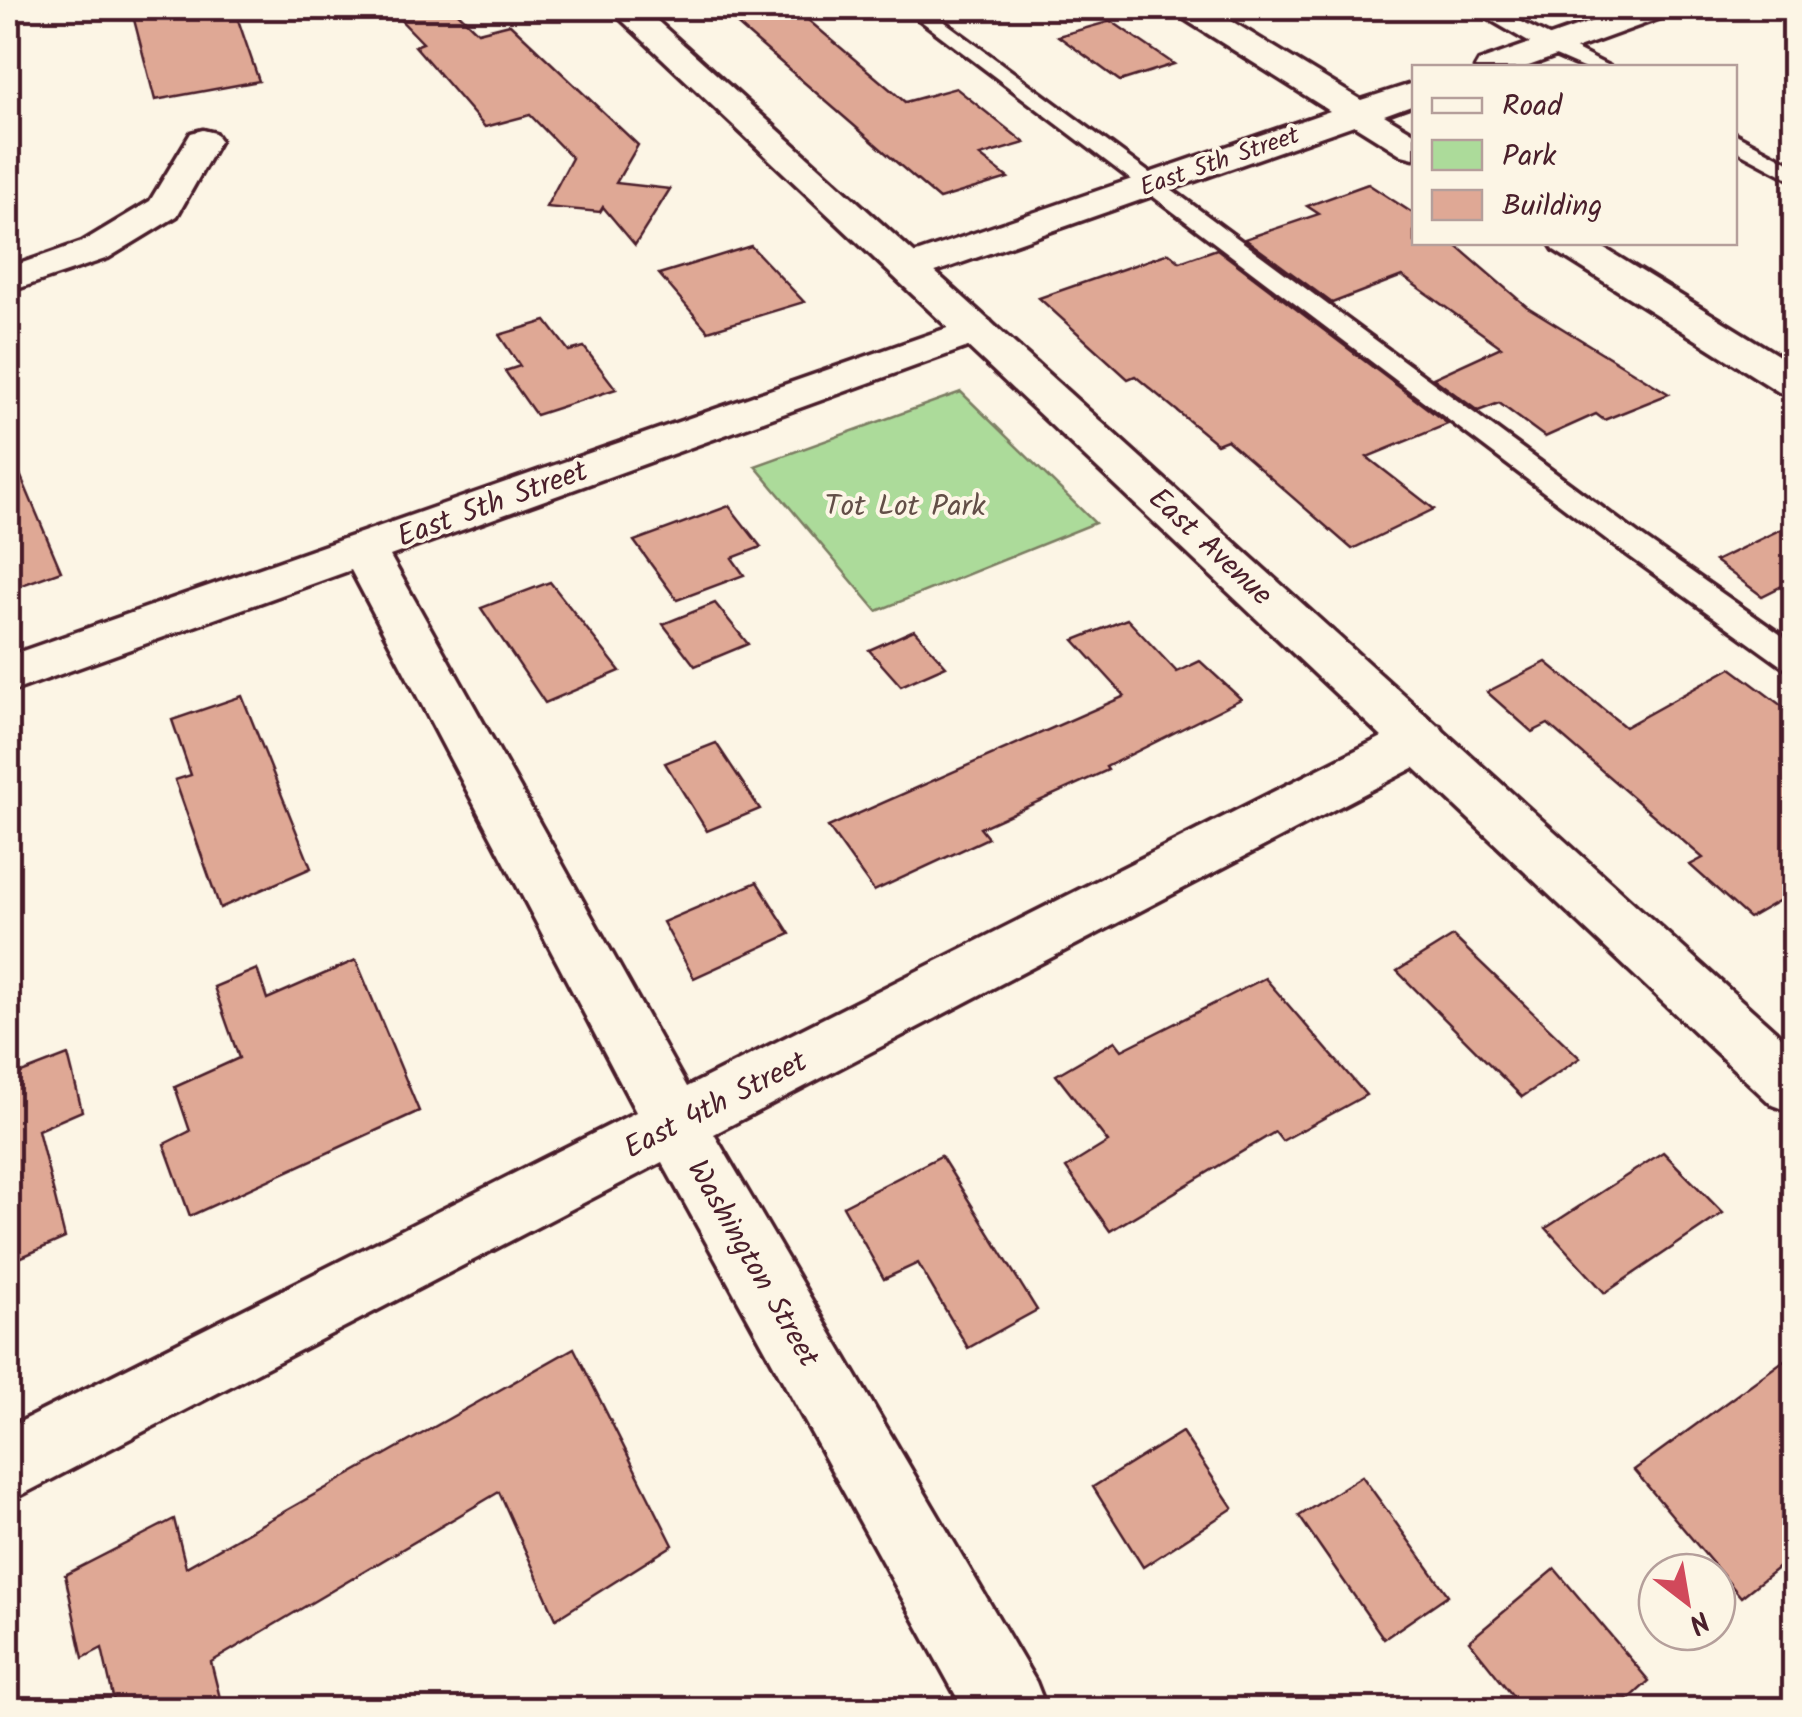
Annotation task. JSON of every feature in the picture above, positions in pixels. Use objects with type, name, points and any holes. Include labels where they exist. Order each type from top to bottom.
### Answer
[{"type":"street","name":"East Avenue","points":[[625,8],[1794,1086]]},
{"type":"street","points":[[1189,8],[1412,147]]},
{"type":"street","points":[[1499,65],[1658,8]]},
{"type":"street","name":"East 5th Street","points":[[910,268],[1412,95]]},
{"type":"street","points":[[8,281],[95,250],[164,208],[203,140]]},
{"type":"street","points":[[1572,245],[1794,383]]},
{"type":"street","name":"East 5th Street","points":[[8,675],[976,330]]},
{"type":"street","name":"Washington Street","points":[[363,549],[675,1126],[1008,1710]]},
{"type":"street","name":"East 4th Street","points":[[8,1466],[1422,740]]},
{"type":"lane","points":[[914,8],[1628,540],[1794,659]]},
{"type":"lane","points":[[1480,8],[1550,47],[1595,65]]},
{"type":"lane","points":[[1737,142],[1794,174]]},
{"type":"green space","name":"Tot Lot Park","points":[[961,392],[1095,523],[877,611],[755,466]]},
{"type":"building","points":[[131,8],[234,8],[259,81],[155,100]]},
{"type":"building","points":[[389,8],[453,8],[478,32],[510,24],[638,145],[616,183],[670,189],[635,245],[603,207],[600,212],[546,207],[572,158],[530,115],[485,127],[415,46],[423,43]]},
{"type":"building","points":[[718,8],[794,8],[905,102],[956,88],[1025,143],[980,156],[1008,178],[939,199]]},
{"type":"building","points":[[1111,21],[1174,64],[1120,81],[1058,36]]},
{"type":"building","points":[[1368,184],[1412,213],[1412,245],[1455,245],[1526,306],[1669,394],[1604,420],[1596,414],[1545,437],[1499,403],[1478,411],[1433,378],[1501,347],[1402,276],[1332,303],[1245,239],[1319,214],[1307,206]]},
{"type":"building","points":[[751,246],[804,302],[708,331],[659,274]]},
{"type":"building","points":[[1217,249],[1448,424],[1367,457],[1434,509],[1352,549],[1227,440],[1217,444],[1135,376],[1128,379],[1039,298],[1169,253],[1180,262]]},
{"type":"building","points":[[546,321],[569,351],[584,347],[616,389],[536,415],[505,371],[520,366],[499,335]]},
{"type":"building","points":[[8,446],[61,571],[8,590]]},
{"type":"building","points":[[729,506],[761,547],[732,558],[744,575],[677,600],[634,541]]},
{"type":"building","points":[[1794,523],[1794,580],[1762,596],[1715,561]]},
{"type":"building","points":[[550,582],[620,671],[545,703],[481,608]]},
{"type":"building","points":[[715,603],[748,644],[695,666],[663,624]]},
{"type":"building","points":[[1127,619],[1177,672],[1200,661],[1241,699],[1106,767],[1108,770],[980,828],[988,838],[874,891],[828,827],[1125,696],[1074,640]]},
{"type":"building","points":[[914,630],[946,666],[901,686],[869,650]]},
{"type":"building","points":[[1546,662],[1625,727],[1731,668],[1794,715],[1794,892],[1749,918],[1690,865],[1703,858],[1548,724],[1532,732],[1487,692]]},
{"type":"building","points":[[242,696],[311,868],[220,908],[175,780],[191,775],[172,720]]},
{"type":"building","points":[[716,743],[760,809],[707,831],[665,763]]},
{"type":"building","points":[[757,882],[790,934],[694,978],[663,922]]},
{"type":"building","points":[[1453,936],[1580,1058],[1522,1097],[1397,971]]},
{"type":"building","points":[[356,960],[419,1111],[190,1216],[164,1144],[190,1131],[175,1087],[239,1058],[214,987],[257,969],[267,999]]},
{"type":"building","points":[[1265,978],[1366,1095],[1282,1141],[1275,1132],[1110,1231],[1066,1168],[1108,1142],[1056,1075],[1115,1041],[1122,1050]]},
{"type":"building","points":[[68,1055],[82,1111],[38,1130],[65,1238],[8,1263],[8,1078]]},
{"type":"building","points":[[1663,1152],[1723,1213],[1605,1293],[1546,1228]]},
{"type":"building","points":[[941,1156],[1037,1310],[968,1348],[918,1263],[884,1279],[843,1206]]},
{"type":"building","points":[[574,1348],[673,1545],[556,1619],[499,1492],[211,1662],[223,1710],[116,1710],[102,1648],[83,1658],[65,1575],[174,1519],[186,1567]]},
{"type":"building","points":[[1794,1353],[1794,1555],[1741,1597],[1737,1592],[1737,1552],[1703,1552],[1634,1470]]},
{"type":"building","points":[[1182,1432],[1233,1508],[1143,1567],[1093,1487]]},
{"type":"building","points":[[1362,1476],[1448,1595],[1384,1639],[1299,1516]]},
{"type":"building","points":[[1555,1569],[1649,1681],[1617,1710],[1524,1710],[1469,1641]]}]
